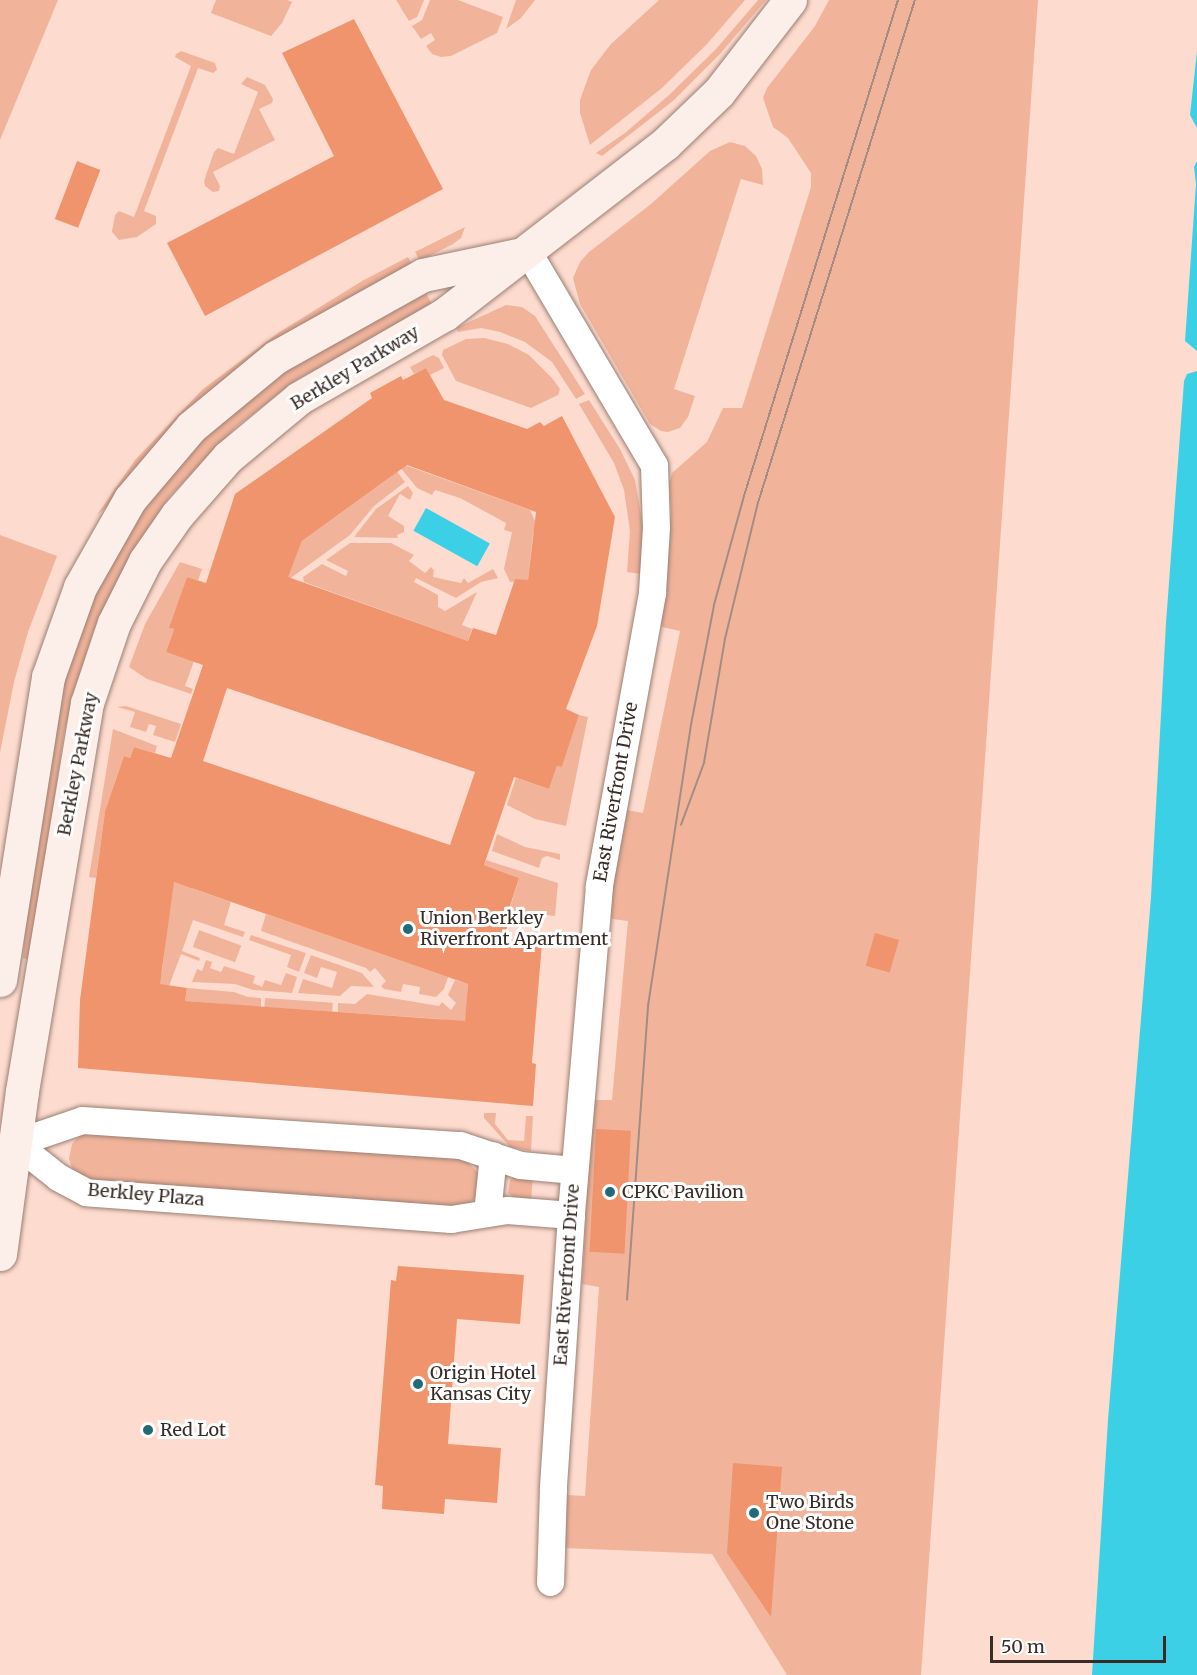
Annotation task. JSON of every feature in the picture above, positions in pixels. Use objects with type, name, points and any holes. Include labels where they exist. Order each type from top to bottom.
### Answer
[{"type":"main road","name":"Berkley Parkway","points":[[0,1254],[7,1142],[87,703],[114,624],[145,561],[177,515],[228,457],[299,398],[446,314],[528,252],[685,125],[719,92],[790,0]]},
{"type":"main road","name":"Berkley Parkway","points":[[0,980],[48,677],[80,587],[130,499],[191,427],[276,357],[423,275],[528,252]]},
{"type":"street","name":"East Riverfront Drive","points":[[528,252],[646,450],[654,465],[656,488],[652,593],[599,886],[574,1170],[553,1488],[550,1582]]},
{"type":"street","points":[[7,1142],[82,1120],[460,1145],[520,1165],[574,1170]]},
{"type":"street","name":"Berkley Plaza","points":[[7,1142],[58,1177],[86,1192],[451,1219],[507,1210],[571,1215]]},
{"type":"street","points":[[487,1213],[493,1155]]},
{"type":"shaded area","points":[[0,0],[58,0],[0,140]]},
{"type":"shaded area","points":[[216,0],[287,0],[292,2],[282,23],[271,36],[211,13]]},
{"type":"shaded area","points":[[396,0],[424,0],[417,17],[409,21]]},
{"type":"shaded area","points":[[430,0],[458,0],[503,17],[497,33],[451,56],[441,57],[432,54],[426,46],[435,40],[431,33],[421,39],[412,26],[422,20]]},
{"type":"shaded area","points":[[516,0],[535,0],[521,18],[506,29]]},
{"type":"shaded area","points":[[659,0],[745,0],[707,44],[662,88],[590,145],[580,113],[580,100],[591,70],[611,44]]},
{"type":"shaded area","points":[[758,0],[766,0],[720,54],[673,101],[602,156],[596,153],[625,133],[669,95],[716,49]]},
{"type":"shaded area","points":[[829,0],[1038,0],[921,1675],[787,1675],[712,1554],[564,1548],[567,1495],[585,1496],[599,1287],[582,1284],[592,1103],[595,1100],[612,1100],[628,921],[612,919],[609,914],[623,813],[627,810],[643,813],[680,631],[662,627],[660,623],[671,512],[669,483],[672,473],[707,442],[723,408],[742,408],[811,187],[811,173],[788,138],[773,127],[763,98],[767,88],[815,26]]},
{"type":"shaded area","points":[[181,51],[215,63],[217,70],[213,73],[198,68],[144,211],[156,216],[156,224],[137,237],[119,240],[112,232],[115,215],[119,211],[134,217],[191,66],[175,57]]},
{"type":"shaded area","points":[[247,77],[265,85],[273,99],[272,103],[259,109],[275,140],[213,172],[220,186],[219,191],[213,192],[205,186],[204,181],[214,152],[218,148],[234,154],[258,92],[241,84]]},
{"type":"shaded area","points":[[730,142],[745,146],[756,156],[762,169],[763,185],[741,179],[674,389],[695,396],[688,417],[680,428],[668,432],[661,431],[650,424],[580,304],[573,278],[580,262],[589,252],[651,204],[710,151]]},
{"type":"shaded area","points":[[465,227],[461,238],[420,261],[415,252]]},
{"type":"shaded area","points":[[408,257],[413,266],[97,515],[135,460],[203,389],[278,333],[362,281]]},
{"type":"shaded area","points":[[426,293],[433,306],[298,379],[236,427],[170,496],[130,556],[93,632],[72,702],[64,733],[31,960],[23,958],[28,882],[57,699],[91,600],[139,515],[184,457],[226,415],[266,383],[320,348]]},
{"type":"shaded area","points":[[506,305],[522,307],[535,316],[585,394],[576,399],[552,362],[525,342],[500,332],[481,328],[458,332],[456,328]]},
{"type":"shaded area","points":[[484,338],[508,344],[529,355],[560,389],[558,395],[531,408],[456,381],[442,355],[443,350],[466,339]]},
{"type":"shaded area","points":[[433,355],[439,358],[444,368],[430,375],[426,368],[414,374],[410,367]]},
{"type":"shaded area","points":[[589,400],[620,449],[635,480],[644,531],[641,574],[627,572],[630,531],[624,490],[614,463],[579,404]]},
{"type":"shaded area","points":[[402,464],[530,510],[539,530],[533,534],[528,580],[510,582],[504,569],[512,532],[504,530],[506,523],[460,498],[435,490],[432,495],[417,488],[399,466]]},
{"type":"shaded area","points":[[395,469],[405,482],[374,506],[350,535],[288,580],[288,562],[293,563],[302,541],[392,476]]},
{"type":"shaded area","points":[[408,486],[413,493],[410,500],[400,494],[388,516],[404,526],[404,532],[397,535],[398,538],[354,537],[376,509]]},
{"type":"shaded area","points":[[0,535],[57,556],[28,632],[14,682],[0,753]]},
{"type":"shaded area","points":[[350,543],[391,543],[414,555],[409,561],[425,573],[431,567],[434,570],[433,577],[461,583],[464,578],[468,583],[493,569],[498,578],[481,582],[456,598],[416,578],[414,582],[438,595],[438,607],[445,611],[477,592],[462,625],[472,629],[468,641],[304,582],[303,577],[322,564],[346,576],[348,571],[326,560]]},
{"type":"shaded area","points":[[180,562],[202,569],[198,581],[187,577],[170,628],[174,629],[166,652],[194,661],[185,686],[193,689],[191,694],[147,679],[129,667],[145,624]]},
{"type":"shaded area","points":[[126,706],[181,724],[175,742],[153,735],[156,726],[149,724],[146,732],[130,727],[135,712],[117,707]]},
{"type":"shaded area","points":[[579,715],[588,717],[566,826],[535,819],[507,805],[516,778],[549,789],[557,766],[562,767]]},
{"type":"shaded area","points":[[113,729],[157,746],[155,753],[134,747],[130,758],[124,756],[105,811],[96,878],[89,877]]},
{"type":"shaded area","points":[[497,834],[525,847],[560,854],[560,860],[547,856],[542,858],[539,868],[492,851]]},
{"type":"shaded area","points":[[486,860],[558,883],[555,916],[509,911],[519,878],[484,865]]},
{"type":"shaded area","points":[[180,878],[191,880],[191,888],[231,902],[224,925],[245,932],[243,937],[193,920],[182,951],[200,958],[199,961],[181,954],[169,986],[157,984],[162,972],[165,946],[167,888]]},
{"type":"shaded area","points":[[266,914],[448,977],[444,989],[436,997],[419,994],[420,987],[403,984],[401,992],[384,989],[381,986],[386,981],[375,968],[370,972],[366,968],[261,931]]},
{"type":"shaded area","points":[[199,930],[241,945],[235,962],[193,947]]},
{"type":"shaded area","points":[[251,935],[306,953],[299,972],[287,967],[291,955],[249,940]]},
{"type":"shaded area","points":[[311,955],[362,973],[374,987],[351,986],[340,996],[298,993],[303,979],[332,988],[337,972],[321,967],[317,978],[304,973]]},
{"type":"shaded area","points":[[206,960],[212,962],[210,968],[221,972],[224,966],[255,976],[253,983],[262,987],[265,980],[281,985],[286,973],[297,977],[292,993],[253,990],[235,984],[192,982],[197,969],[202,971]]},
{"type":"shaded area","points":[[455,980],[468,984],[465,1027],[441,1019],[338,1012],[338,1003],[355,1004],[367,994],[439,1006],[442,1002],[451,1010],[456,1003],[448,995]]},
{"type":"shaded area","points":[[187,988],[234,992],[248,997],[261,998],[261,1007],[185,1001]]},
{"type":"shaded area","points":[[265,998],[333,1003],[332,1012],[264,1007]]},
{"type":"shaded area","points":[[484,1113],[496,1113],[495,1124],[508,1140],[524,1141],[526,1116],[533,1116],[531,1151],[510,1147],[484,1118]]},
{"type":"shaded area","points":[[83,1132],[455,1155],[466,1160],[478,1173],[477,1195],[467,1207],[88,1183],[74,1173],[69,1159],[72,1144]]},
{"type":"shaded area","points":[[516,1175],[533,1176],[531,1200],[515,1198],[508,1193],[510,1180]]},
{"type":"water","points":[[1197,51],[1197,128],[1190,115]]},
{"type":"water","points":[[1197,161],[1197,351],[1185,341],[1196,184],[1194,167]]},
{"type":"water","points":[[1197,371],[1197,1675],[1092,1675],[1108,1420],[1151,897],[1166,623],[1184,381],[1187,374]]},
{"type":"water","points":[[426,508],[490,543],[477,566],[413,531]]},
{"type":"building","points":[[354,19],[443,189],[205,316],[167,243],[334,156],[282,53]]},
{"type":"building","points":[[77,161],[100,170],[78,228],[55,219]]},
{"type":"building","points":[[426,368],[444,400],[527,429],[540,422],[544,426],[562,416],[615,517],[597,626],[566,709],[579,715],[562,767],[557,766],[549,789],[514,777],[484,865],[519,878],[510,906],[505,940],[542,943],[532,1063],[536,1064],[533,1106],[78,1068],[80,1000],[105,811],[124,756],[130,758],[134,747],[171,758],[203,665],[166,652],[174,629],[169,628],[187,577],[206,583],[235,494],[372,398],[370,393],[401,376],[403,380]],"holes":[[[407,465],[536,512],[528,580],[515,579],[496,635],[473,628],[468,641],[288,577],[302,541]],[[227,688],[475,772],[450,845],[203,761]],[[174,882],[468,984],[465,1021],[185,1001],[187,988],[160,984]]]},
{"type":"building","points":[[875,933],[899,940],[890,973],[866,966]]},
{"type":"building","name":"CPKC Pavilion","points":[[596,1129],[631,1131],[625,1254],[590,1252]]},
{"type":"building","name":"Origin Hotel Kansas City","points":[[398,1266],[524,1275],[520,1324],[457,1319],[448,1444],[501,1448],[497,1503],[445,1499],[444,1514],[382,1509],[383,1486],[375,1485],[391,1280],[396,1281]]},
{"type":"building","points":[[733,1463],[782,1467],[771,1617],[727,1553]]},
{"type":"tram line","points":[[627,1300],[648,1006],[691,725],[714,605],[744,496],[898,0]]},
{"type":"tram line","points":[[681,825],[704,763],[725,639],[758,503],[915,0]]},
{"type":"place","name":"Union Berkley Riverfront Apartment","points":[[408,929]]},
{"type":"place","name":"CPKC Pavilion","points":[[610,1192]]},
{"type":"place","name":"Origin Hotel Kansas City","points":[[418,1384]]},
{"type":"place","name":"Red Lot","points":[[148,1430]]},
{"type":"place","name":"Two Birds One Stone","points":[[754,1513]]}]
